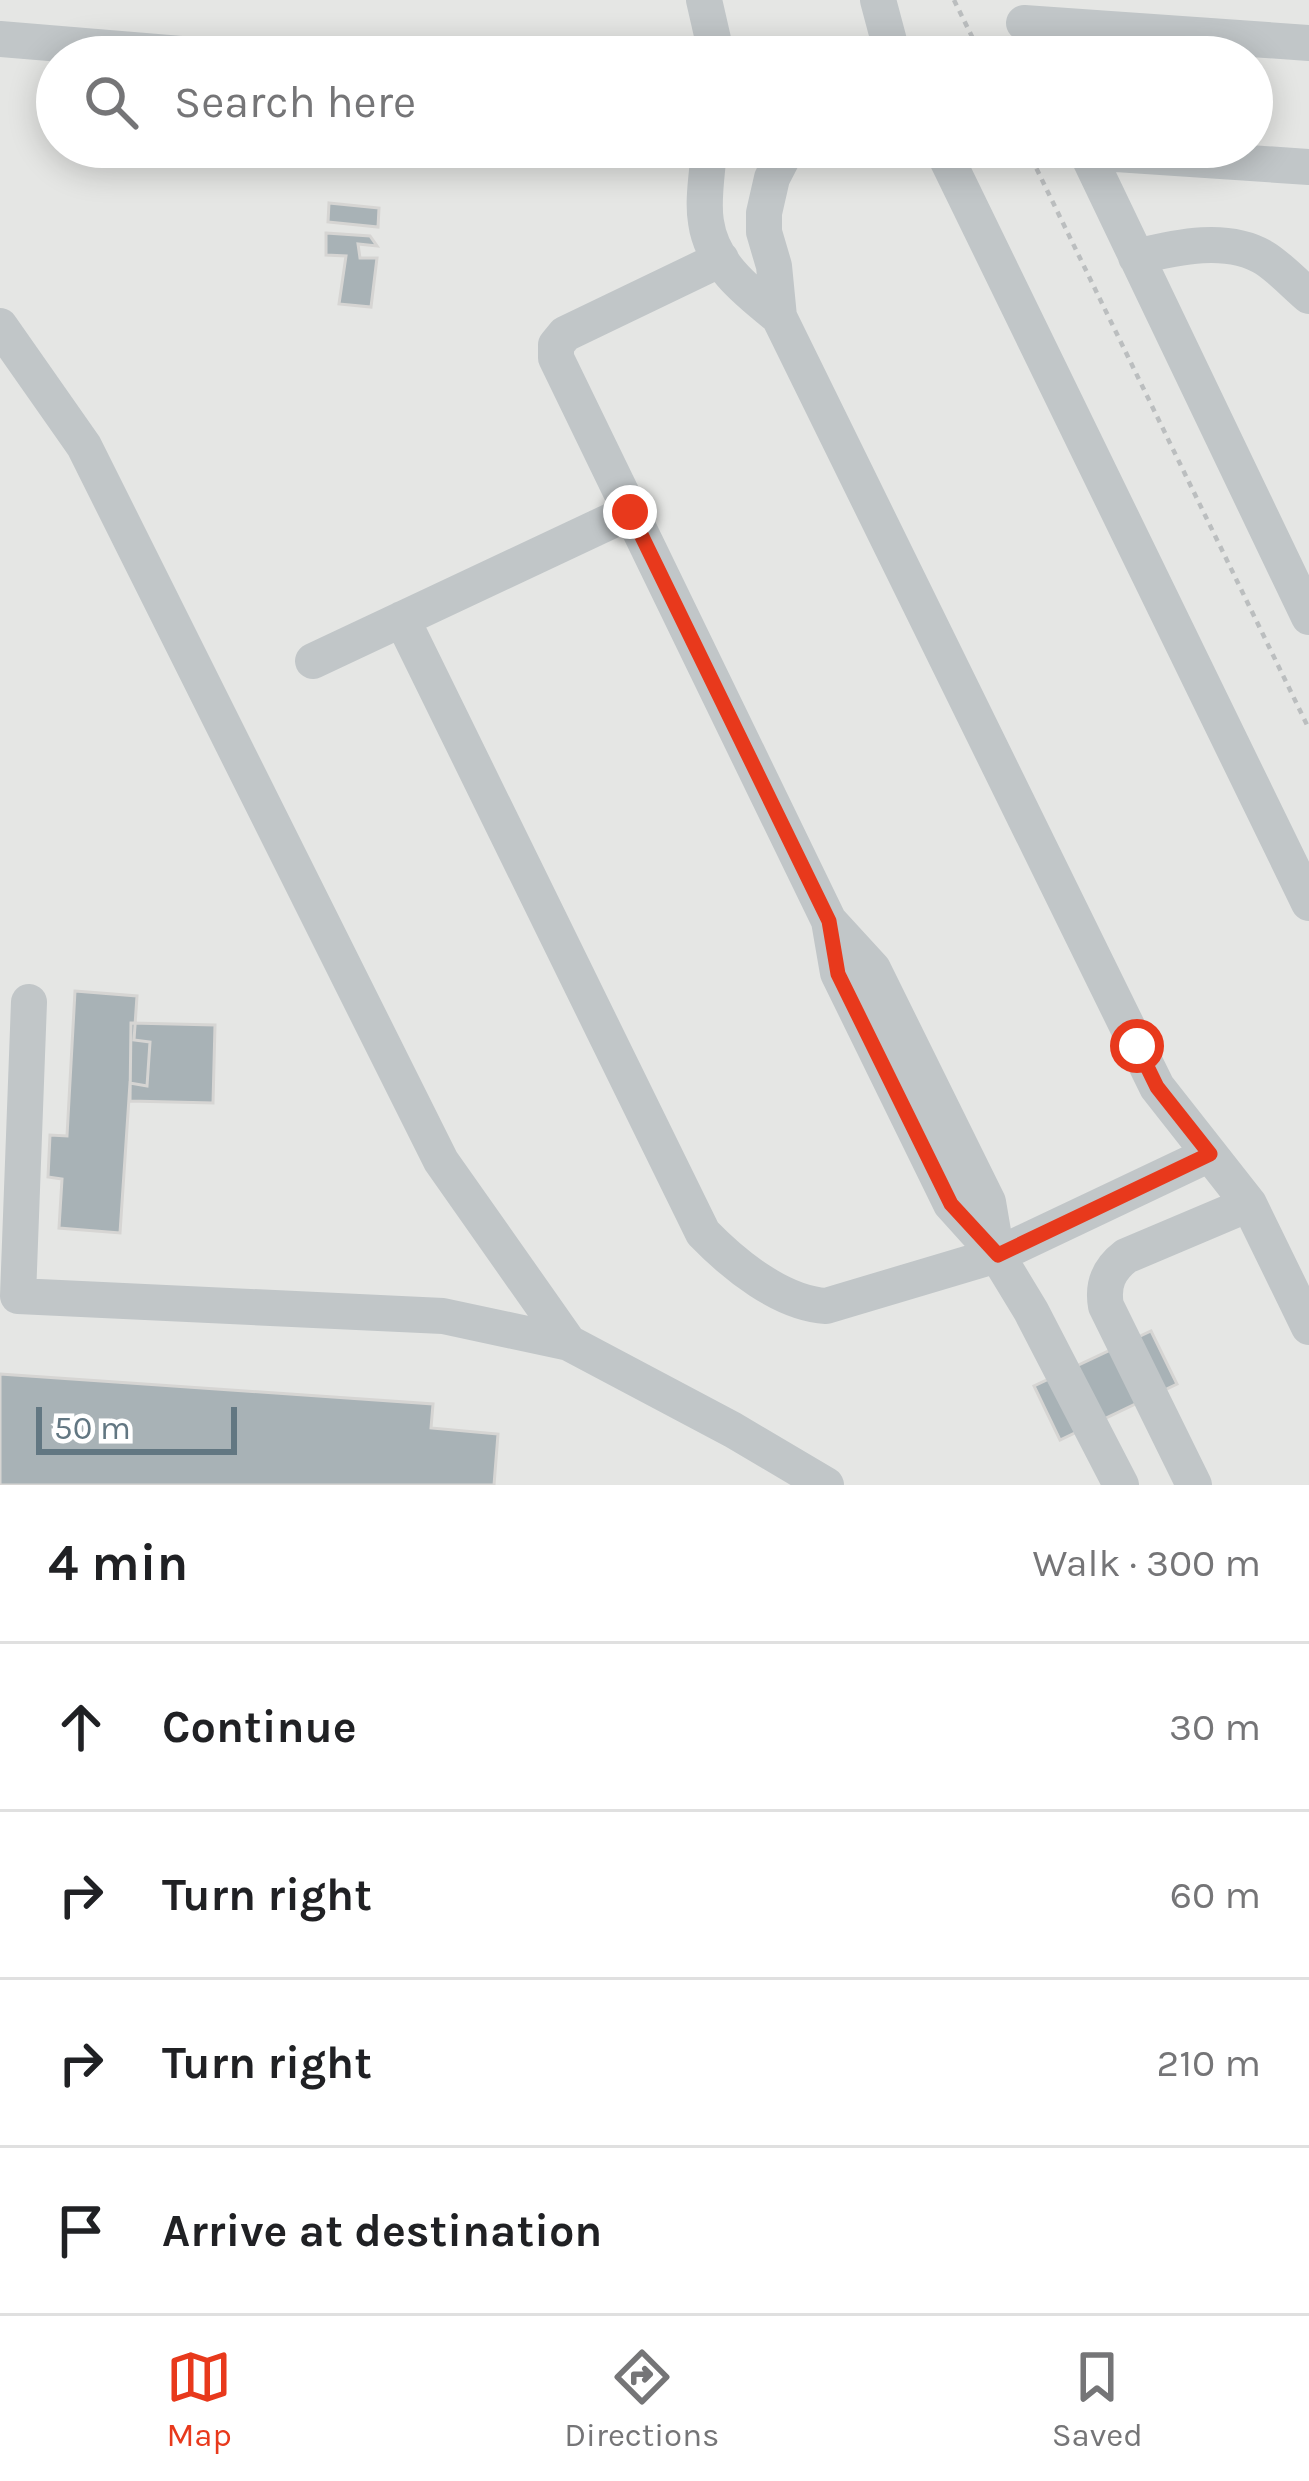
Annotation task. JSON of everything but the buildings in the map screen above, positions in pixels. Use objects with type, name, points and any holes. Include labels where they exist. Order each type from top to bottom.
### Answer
[{"type":"street","points":[[704,0],[711,36]]},
{"type":"street","points":[[1019,12],[1244,36]]},
{"type":"street","points":[[1273,39],[1309,43]]},
{"type":"street","points":[[0,40],[36,43]]},
{"type":"street","points":[[1273,164],[1309,167]]},
{"type":"street","points":[[709,168],[706,224],[721,259],[734,280],[779,317]]},
{"type":"street","points":[[777,168],[764,213],[764,232],[774,266],[779,317],[1157,1087],[1249,1204],[1309,1327]]},
{"type":"street","points":[[948,168],[1309,903]]},
{"type":"street","points":[[1094,168],[1309,617]]},
{"type":"street","points":[[1136,256],[1170,248],[1242,248],[1266,260],[1309,296]]},
{"type":"street","points":[[721,259],[560,338],[555,348],[564,377],[829,921],[873,969],[988,1202],[998,1255],[1121,1485]]},
{"type":"street","points":[[0,326],[84,446],[441,1161],[569,1343]]},
{"type":"street","points":[[314,661],[630,512]]},
{"type":"street","points":[[402,619],[704,1233],[750,1273],[785,1295],[826,1306],[998,1255],[1210,1154]]},
{"type":"street","points":[[29,1002],[18,1296],[443,1316],[569,1343],[826,1485]]},
{"type":"street","points":[[1194,1485],[1106,1306],[1106,1282],[1126,1256],[1249,1204]]},
{"type":"path","points":[[954,0],[972,36]]},
{"type":"path","points":[[1036,168],[1309,729]]},
{"type":"shaded area","points":[[0,0],[1309,0],[1309,1485],[0,1485]]},
{"type":"route","points":[[630,512],[829,921],[838,974],[951,1204],[998,1255],[1210,1154],[1157,1087],[1137,1046]]}]
